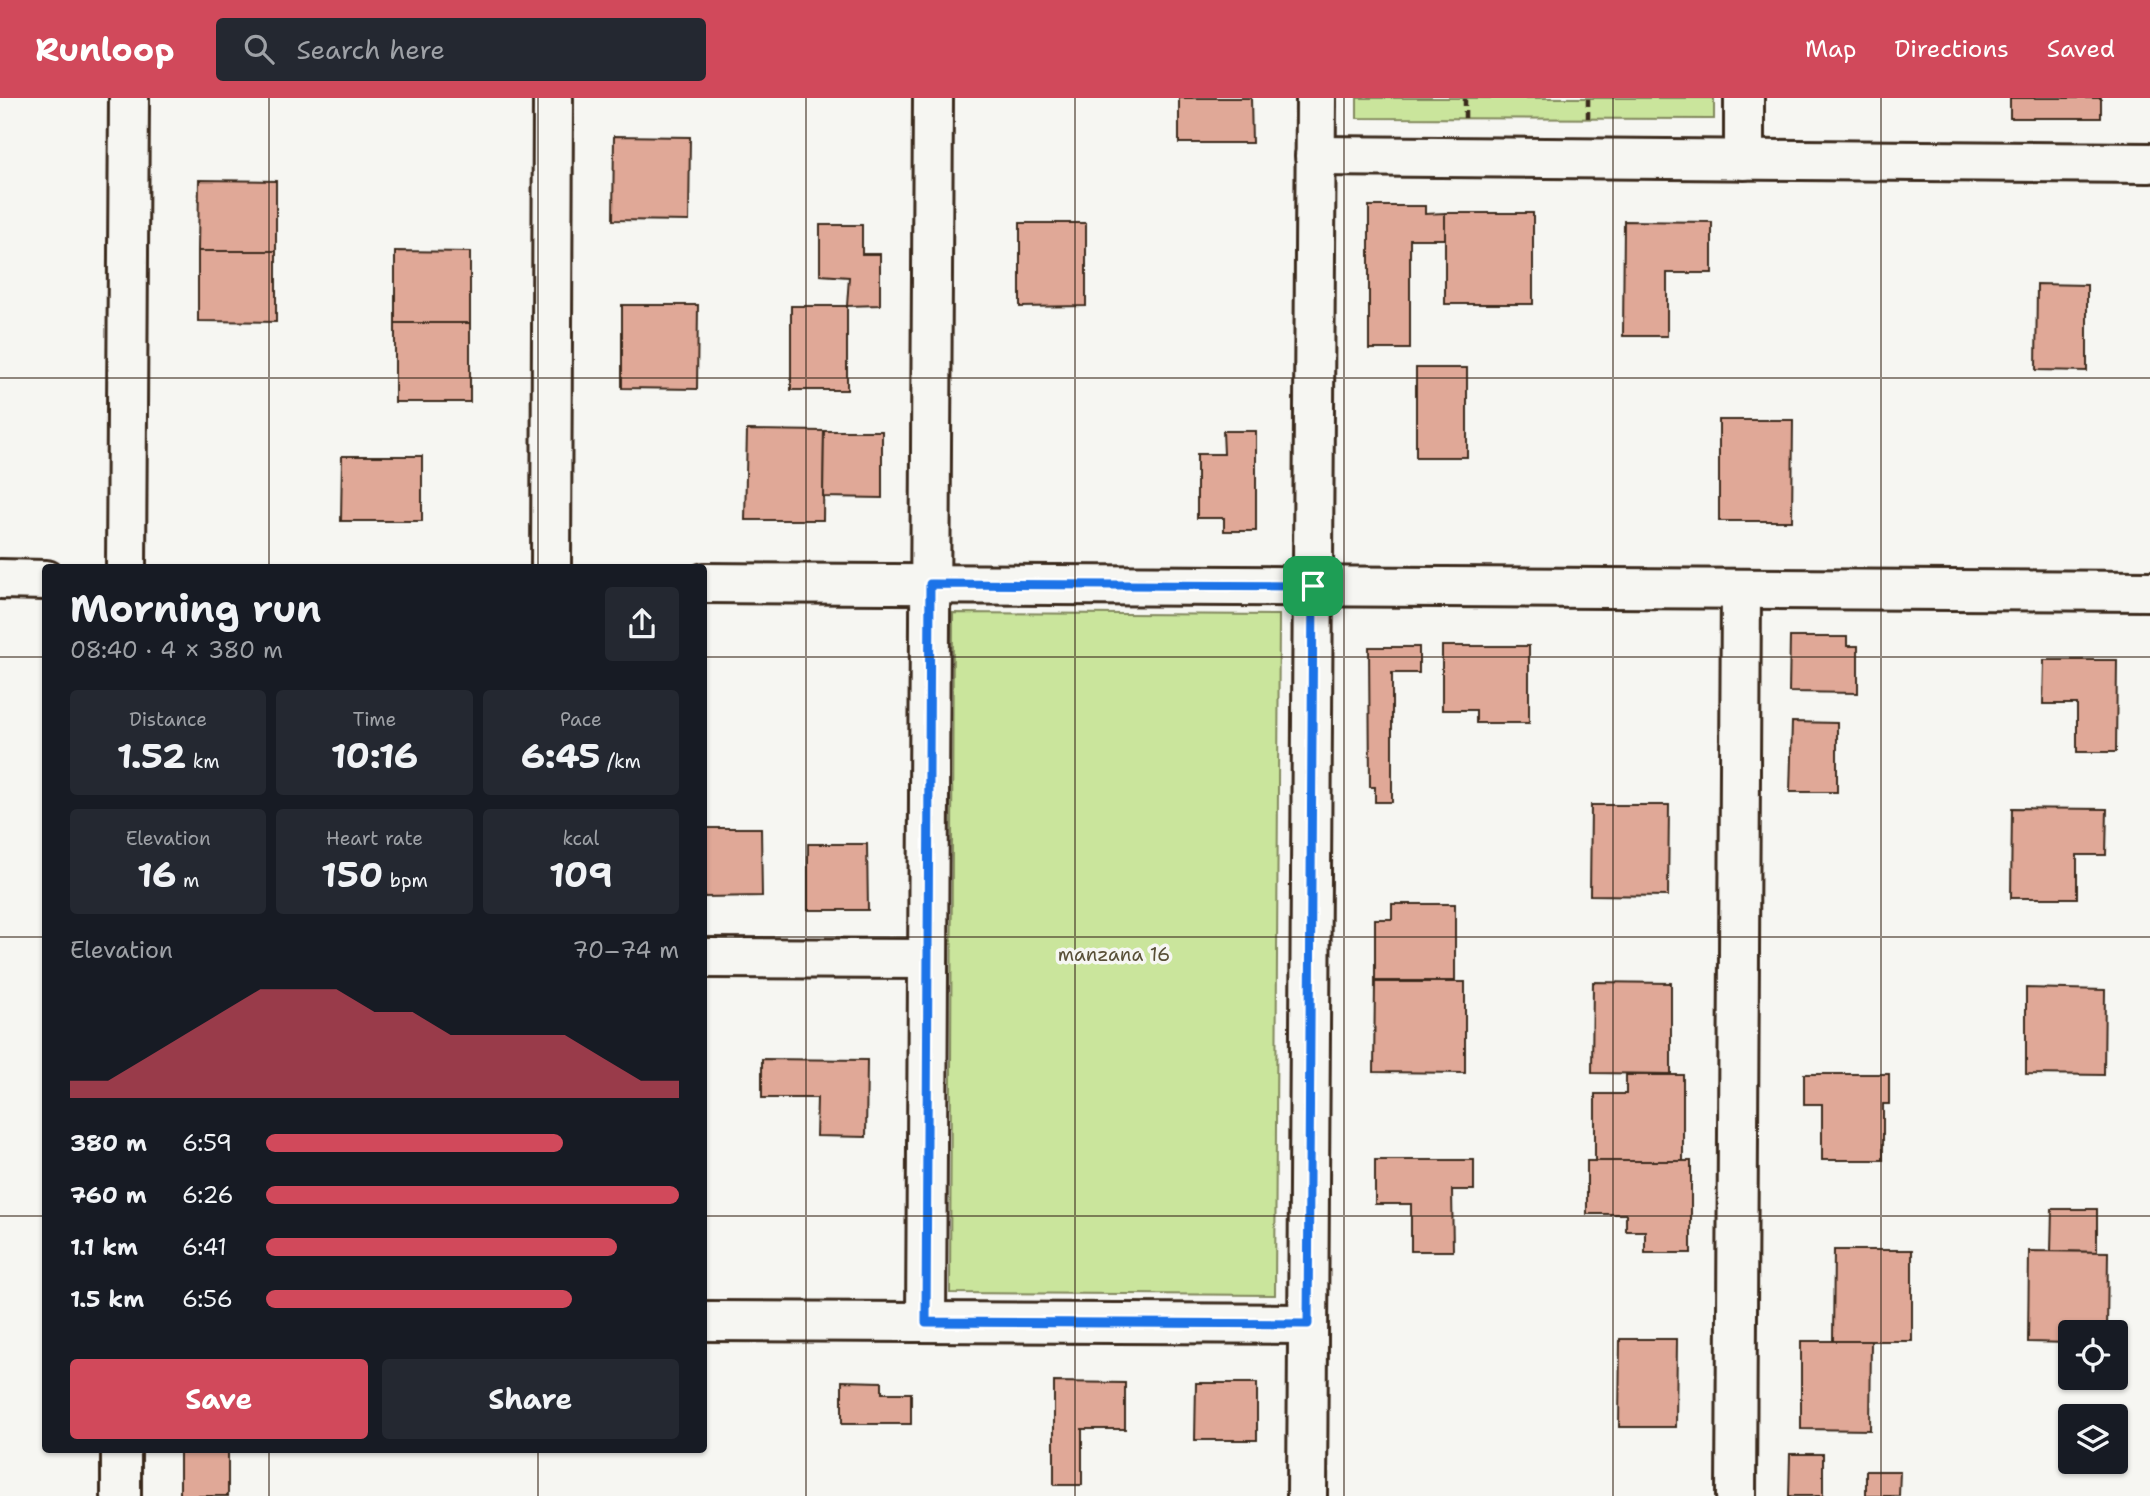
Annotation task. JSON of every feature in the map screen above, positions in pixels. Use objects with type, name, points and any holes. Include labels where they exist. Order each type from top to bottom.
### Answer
[{"type":"street","points":[[126,564],[129,98]]},
{"type":"street","points":[[551,564],[553,98]]},
{"type":"street","points":[[926,1322],[933,98]]},
{"type":"street","points":[[1307,1496],[1316,98]]},
{"type":"street","points":[[1744,98],[1744,160]]},
{"type":"street","points":[[1315,156],[2150,163]]},
{"type":"street","points":[[0,579],[42,580]]},
{"type":"street","points":[[707,583],[2150,591]]},
{"type":"street","points":[[1736,1496],[1741,589]]},
{"type":"street","points":[[707,958],[928,959]]},
{"type":"street","points":[[707,1321],[1308,1324]]},
{"type":"street","points":[[121,1453],[121,1496]]},
{"type":"green space","points":[[1357,98],[1714,98],[1714,119],[1357,118]]},
{"type":"green space","name":"manzana 16","points":[[953,613],[1279,615],[1275,1295],[950,1293]]},
{"type":"building","points":[[1179,98],[1251,98],[1252,143],[1179,143]]},
{"type":"building","points":[[2010,98],[2101,98],[2101,118],[2010,118]]},
{"type":"building","points":[[614,136],[690,137],[689,221],[613,220]]},
{"type":"building","points":[[199,180],[276,181],[276,251],[198,251]]},
{"type":"building","points":[[1369,206],[1425,206],[1425,214],[1445,213],[1445,239],[1410,239],[1410,349],[1369,349]]},
{"type":"building","points":[[1445,213],[1533,213],[1533,304],[1445,304]]},
{"type":"building","points":[[1624,221],[1712,222],[1712,273],[1667,273],[1667,336],[1623,336]]},
{"type":"building","points":[[1020,223],[1086,223],[1086,306],[1020,307]]},
{"type":"building","points":[[820,225],[862,225],[862,254],[880,254],[880,305],[847,306],[849,277],[820,275]]},
{"type":"building","points":[[198,251],[276,251],[276,322],[198,321]]},
{"type":"building","points":[[395,251],[470,252],[470,323],[395,323]]},
{"type":"building","points":[[2037,284],[2087,285],[2087,371],[2036,370]]},
{"type":"building","points":[[622,305],[698,305],[697,389],[622,388]]},
{"type":"building","points":[[791,306],[847,306],[847,390],[791,390]]},
{"type":"building","points":[[395,323],[470,323],[470,402],[395,402]]},
{"type":"building","points":[[1416,368],[1467,368],[1467,457],[1416,457]]},
{"type":"building","points":[[1719,420],[1793,420],[1792,521],[1719,521]]},
{"type":"building","points":[[747,430],[824,431],[823,520],[745,520]]},
{"type":"building","points":[[824,431],[882,431],[882,498],[823,497]]},
{"type":"building","points":[[1223,431],[1256,431],[1256,531],[1224,531],[1224,518],[1197,518],[1197,454],[1224,454]]},
{"type":"building","points":[[342,456],[422,456],[422,521],[341,521]]},
{"type":"building","points":[[1790,637],[1847,637],[1847,646],[1858,646],[1858,693],[1789,692]]},
{"type":"building","points":[[1442,646],[1529,646],[1529,723],[1476,723],[1476,710],[1442,710]]},
{"type":"building","points":[[1369,647],[1419,647],[1419,673],[1392,673],[1392,802],[1375,802],[1375,787],[1370,787]]},
{"type":"building","points":[[2044,660],[2117,660],[2116,752],[2077,752],[2077,704],[2043,704]]},
{"type":"building","points":[[1792,722],[1837,723],[1837,792],[1790,792]]},
{"type":"building","points":[[1591,805],[1669,805],[1668,896],[1590,895]]},
{"type":"building","points":[[2012,808],[2107,809],[2106,855],[2077,855],[2077,898],[2011,898]]},
{"type":"building","points":[[707,828],[761,828],[762,896],[707,897]]},
{"type":"building","points":[[808,844],[867,844],[868,910],[808,910]]},
{"type":"building","points":[[1392,904],[1455,904],[1455,981],[1375,981],[1375,919],[1392,919]]},
{"type":"building","points":[[1375,982],[1465,982],[1465,1073],[1374,1072]]},
{"type":"building","points":[[1593,982],[1671,983],[1671,1074],[1592,1073]]},
{"type":"building","points":[[2026,988],[2105,990],[2104,1075],[2026,1074]]},
{"type":"building","points":[[762,1059],[867,1060],[866,1137],[816,1136],[817,1098],[762,1098]]},
{"type":"building","points":[[1804,1074],[1889,1074],[1889,1104],[1883,1104],[1883,1160],[1822,1160],[1822,1104],[1804,1104]]},
{"type":"building","points":[[1626,1075],[1683,1075],[1683,1161],[1595,1161],[1595,1094],[1626,1094]]},
{"type":"building","points":[[1375,1160],[1474,1160],[1474,1190],[1452,1190],[1453,1251],[1411,1251],[1411,1204],[1375,1204]]},
{"type":"building","points":[[1587,1161],[1691,1161],[1691,1253],[1645,1253],[1645,1231],[1626,1231],[1626,1214],[1587,1214]]},
{"type":"building","points":[[2052,1209],[2097,1209],[2097,1252],[2051,1251]]},
{"type":"building","points":[[1834,1250],[1912,1250],[1912,1341],[1833,1341]]},
{"type":"building","points":[[2029,1251],[2108,1252],[2107,1320],[2058,1320],[2058,1343],[2028,1342]]},
{"type":"building","points":[[1620,1339],[1677,1339],[1676,1427],[1619,1427]]},
{"type":"building","points":[[1801,1341],[1871,1341],[1870,1430],[1801,1429]]},
{"type":"building","points":[[842,1381],[882,1382],[882,1393],[911,1393],[911,1424],[842,1424]]},
{"type":"building","points":[[1054,1382],[1125,1383],[1125,1429],[1082,1429],[1082,1485],[1054,1485]]},
{"type":"building","points":[[1196,1383],[1257,1383],[1257,1440],[1195,1440]]},
{"type":"building","points":[[180,1453],[228,1453],[228,1496],[180,1496]]},
{"type":"building","points":[[1790,1454],[1823,1454],[1823,1496],[1789,1496]]},
{"type":"building","points":[[1866,1471],[1900,1471],[1899,1496],[1866,1496]]},
{"type":"route","points":[[930,584],[1313,586],[1308,1324],[926,1322],[930,584]]}]
